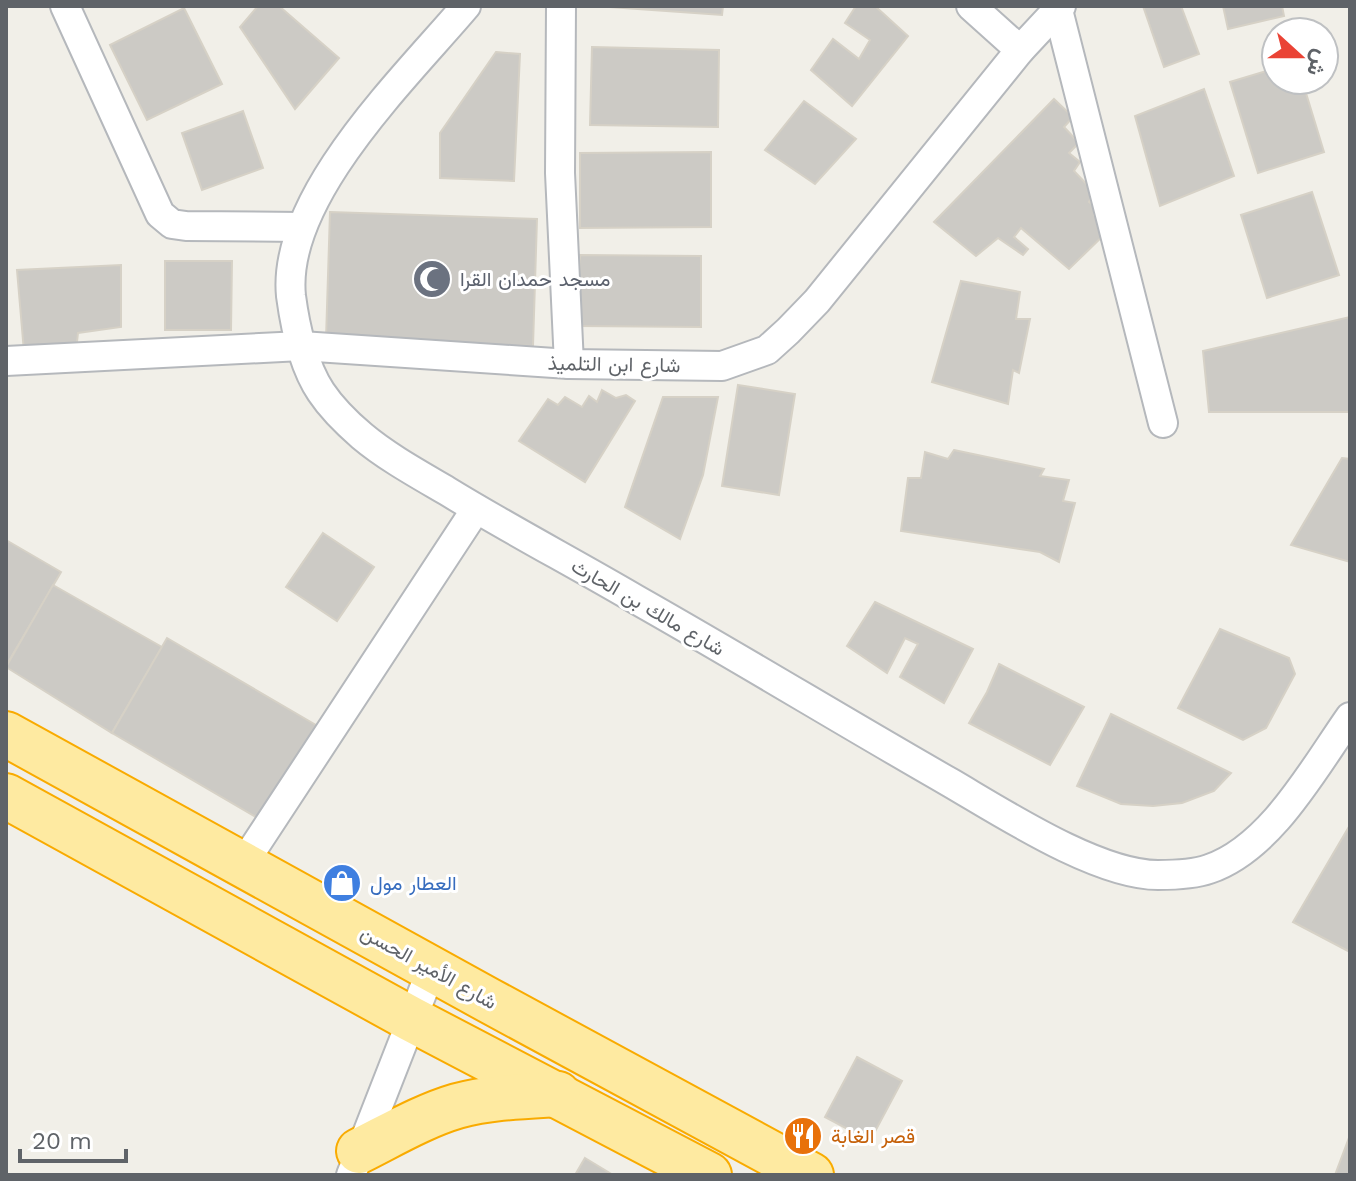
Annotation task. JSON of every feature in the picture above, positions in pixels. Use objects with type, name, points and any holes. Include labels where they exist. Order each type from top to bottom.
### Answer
[{"type":"highway","name":"شارع الأمير الحسن","points":[[6,734],[811,1175]]},
{"type":"highway","points":[[6,796],[411,1019],[709,1175]]},
{"type":"highway","points":[[355,1163],[425,1118],[457,1106],[517,1096],[559,1094]]},
{"type":"street","points":[[65,6],[165,221],[186,226],[302,227]]},
{"type":"street","name":"شارع مالك بن الحارث","points":[[466,6],[348,145],[320,187],[294,254],[291,292],[301,346],[321,392],[362,436],[476,509],[997,810],[1112,868],[1157,875],[1208,870],[1251,845],[1283,810],[1350,717]]},
{"type":"street","points":[[561,6],[560,173],[569,364]]},
{"type":"street","points":[[971,6],[1020,50]]},
{"type":"street","points":[[1059,7],[1163,423]]},
{"type":"street","name":"شارع ابن التلميذ","points":[[6,361],[301,346],[569,364],[722,366],[767,350],[817,301],[1020,50],[1059,7]]},
{"type":"street","points":[[243,864],[476,509]]},
{"type":"street","points":[[355,1163],[432,968]]},
{"type":"building","points":[[258,6],[279,6],[339,58],[295,109],[240,27]]},
{"type":"building","points":[[595,6],[723,6],[722,15]]},
{"type":"building","points":[[856,6],[875,6],[908,36],[852,106],[811,70],[833,39],[859,59],[870,40],[845,23]]},
{"type":"building","points":[[1143,6],[1181,6],[1199,54],[1164,67]]},
{"type":"building","points":[[1223,6],[1282,6],[1284,16],[1260,16],[1260,22],[1228,29]]},
{"type":"building","points":[[184,8],[222,84],[147,120],[110,45]]},
{"type":"building","points":[[592,47],[719,50],[718,127],[590,125]]},
{"type":"building","points":[[496,52],[520,54],[514,181],[440,178],[440,133]]},
{"type":"building","points":[[1260,73],[1260,96],[1307,96],[1324,152],[1258,173],[1230,82]]},
{"type":"building","points":[[1204,89],[1234,176],[1160,206],[1135,116]]},
{"type":"building","points":[[1054,99],[1073,117],[1064,127],[1079,143],[1069,153],[1080,162],[1074,171],[1094,192],[1089,202],[1096,207],[1094,215],[1109,230],[1069,269],[1021,228],[1014,237],[1028,249],[1023,255],[998,238],[976,256],[934,222]]},
{"type":"building","points":[[804,101],[856,139],[815,184],[765,150]]},
{"type":"building","points":[[243,111],[263,168],[202,190],[182,133]]},
{"type":"building","points":[[711,152],[711,227],[580,228],[580,153]]},
{"type":"building","points":[[1312,192],[1339,275],[1267,298],[1241,215]]},
{"type":"building","name":"مسجد حمدان القرا","points":[[330,212],[537,219],[533,346],[326,339]]},
{"type":"building","points":[[580,255],[701,256],[701,327],[579,326]]},
{"type":"building","points":[[165,261],[232,261],[231,330],[165,330]]},
{"type":"building","points":[[121,265],[121,327],[78,333],[76,351],[24,352],[17,270]]},
{"type":"building","points":[[961,281],[1020,292],[1016,319],[1030,319],[1019,373],[1013,370],[1008,404],[932,382]]},
{"type":"building","points":[[1350,317],[1350,412],[1209,412],[1203,351]]},
{"type":"building","points":[[738,385],[795,394],[779,495],[722,486]]},
{"type":"building","points":[[602,390],[616,398],[626,395],[635,401],[585,482],[519,441],[548,399],[558,405],[565,397],[582,407],[589,396],[597,402]]},
{"type":"building","points":[[663,397],[718,397],[703,475],[680,539],[625,507]]},
{"type":"building","points":[[954,450],[1044,469],[1040,476],[1069,480],[1063,501],[1075,503],[1059,562],[1040,552],[901,531],[908,478],[921,478],[925,452],[948,459]]},
{"type":"building","points":[[1342,458],[1350,459],[1350,562],[1291,545]]},
{"type":"building","points":[[323,533],[374,567],[337,621],[286,587]]},
{"type":"building","points":[[6,540],[61,572],[6,666]]},
{"type":"building","points":[[53,585],[162,647],[112,733],[6,667]]},
{"type":"building","points":[[875,602],[973,649],[944,703],[900,677],[918,644],[905,638],[887,673],[847,646]]},
{"type":"building","points":[[1220,629],[1289,658],[1295,674],[1266,728],[1243,740],[1178,708]]},
{"type":"building","points":[[167,638],[316,725],[261,820],[112,733]]},
{"type":"building","points":[[999,664],[1084,707],[1050,765],[969,723]]},
{"type":"building","points":[[1111,714],[1231,773],[1214,791],[1182,803],[1153,806],[1121,804],[1077,786]]},
{"type":"building","points":[[1350,825],[1350,952],[1293,922]]},
{"type":"building","points":[[857,1057],[902,1081],[870,1141],[825,1117]]},
{"type":"building","points":[[1350,1135],[1350,1175],[1335,1175]]},
{"type":"building","points":[[585,1158],[613,1175],[575,1175]]},
{"type":"place","name":"مسجد حمدان القرا","points":[[432,279]]},
{"type":"place","name":"العطار مول","points":[[342,883]]},
{"type":"place","name":"قصر الغابة","points":[[803,1136]]}]
